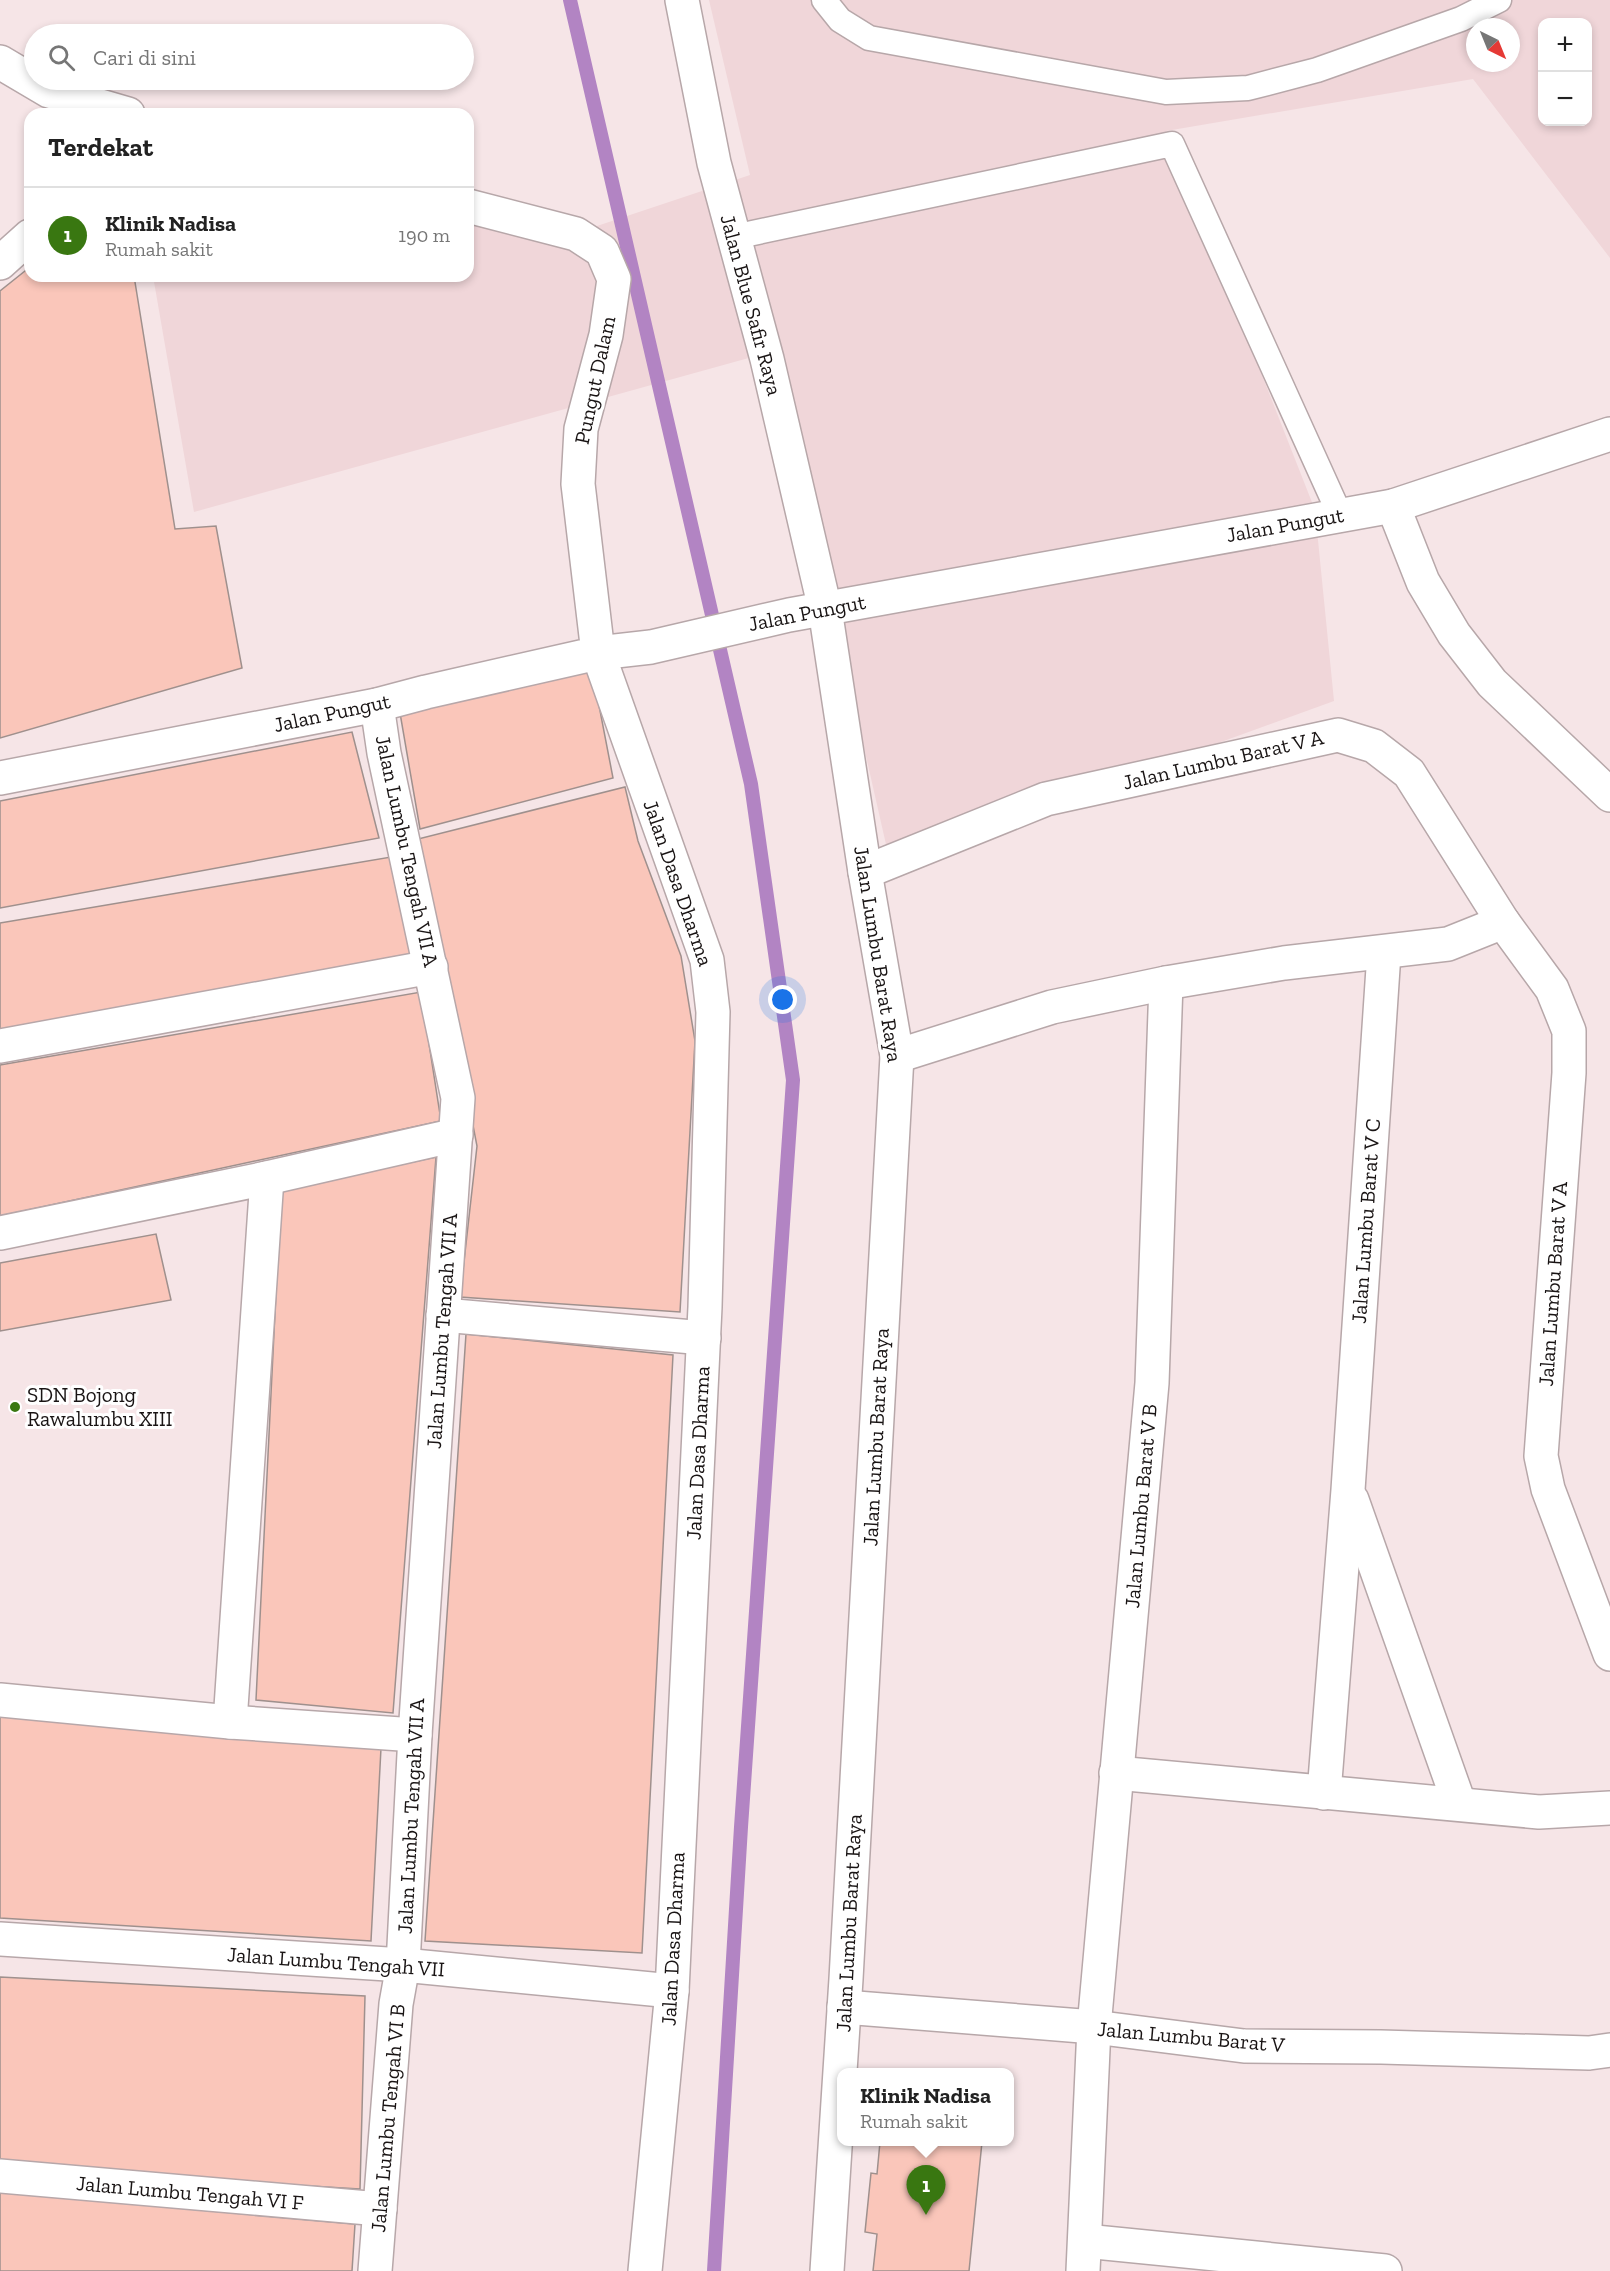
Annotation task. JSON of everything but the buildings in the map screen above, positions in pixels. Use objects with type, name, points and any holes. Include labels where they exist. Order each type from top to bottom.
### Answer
[{"type":"street","name":"Jalan Blue Safir Raya","points":[[682,0],[714,164],[767,359],[825,609]]},
{"type":"street","points":[[0,62],[24,76]]},
{"type":"street","points":[[47,90],[107,108]]},
{"type":"street","name":"Pungut Dalam","points":[[474,208],[576,234],[602,251],[614,279],[606,335],[581,429],[578,484],[598,653]]},
{"type":"street","points":[[0,263],[24,241]]},
{"type":"street","name":"Jalan Pungut","points":[[0,778],[376,705],[598,653],[651,647],[789,615],[1393,506],[1610,434]]},
{"type":"street","points":[[1393,506],[1423,582],[1454,634],[1492,683],[1610,795]]},
{"type":"street","name":"Jalan Lumbu Barat Raya","points":[[825,609],[865,872],[897,1056],[840,2068]]},
{"type":"street","name":"Jalan Dasa Dharma","points":[[598,653],[707,960],[713,1012],[704,1338],[672,1991],[645,2271]]},
{"type":"street","name":"Jalan Lumbu Tengah VII A","points":[[376,705],[384,753],[458,1098],[415,1735],[403,1965]]},
{"type":"street","name":"Jalan Lumbu Barat V A","points":[[865,872],[1046,799],[1338,735],[1374,746],[1409,773],[1503,922],[1552,989],[1569,1031],[1569,1073],[1541,1456],[1548,1489],[1610,1654]]},
{"type":"street","points":[[897,1056],[1052,1007],[1166,983],[1284,963],[1448,944],[1503,922]]},
{"type":"street","name":"Jalan Lumbu Barat V C","points":[[1324,1793],[1348,1490],[1384,953]]},
{"type":"street","points":[[0,1046],[431,967]]},
{"type":"street","name":"Jalan Lumbu Barat V B","points":[[1084,2256],[1094,2027],[1152,1383],[1166,983]]},
{"type":"street","points":[[0,1233],[267,1178],[456,1135]]},
{"type":"street","points":[[230,1722],[267,1178]]},
{"type":"street","points":[[443,1314],[704,1338]]},
{"type":"street","name":"Jalan Lumbu Barat V C","points":[[1348,1490],[1459,1803]]},
{"type":"street","points":[[0,1700],[230,1722],[415,1735]]},
{"type":"street","points":[[1116,1773],[1539,1812],[1610,1808]]},
{"type":"street","name":"Jalan Lumbu Tengah VII","points":[[0,1939],[403,1965],[672,1991]]},
{"type":"street","name":"Jalan Lumbu Tengah VI B","points":[[375,2271],[396,2004],[403,1965]]},
{"type":"street","name":"Jalan Lumbu Barat V","points":[[844,2007],[1094,2027],[1244,2046],[1589,2053],[1610,2050]]},
{"type":"street","name":"Jalan Lumbu Barat Raya","points":[[827,2271],[837,2116]]},
{"type":"street","name":"Jalan Lumbu Tengah VI F","points":[[0,2176],[380,2209]]},
{"type":"street","points":[[1084,2256],[1385,2271]]},
{"type":"lane","points":[[824,0],[840,21],[869,38],[1166,92],[1248,88],[1317,70],[1461,19],[1499,0]]},
{"type":"lane","points":[[734,237],[1172,144],[1340,515]]},
{"type":"shaded area","points":[[709,0],[1610,0],[1610,258],[1473,79],[1166,131],[1315,510],[1334,701],[890,862],[774,351],[194,512],[154,282],[474,282],[474,223],[549,242],[750,175]]},
{"type":"waterway","points":[[570,0],[751,784],[793,1080],[741,1827],[714,2271]]},
{"type":"place","name":"SDN Bojong Rawalumbu XIII","points":[[15,1407]]},
{"type":"place","name":"Klinik Nadisa","points":[[926,2215]]}]
